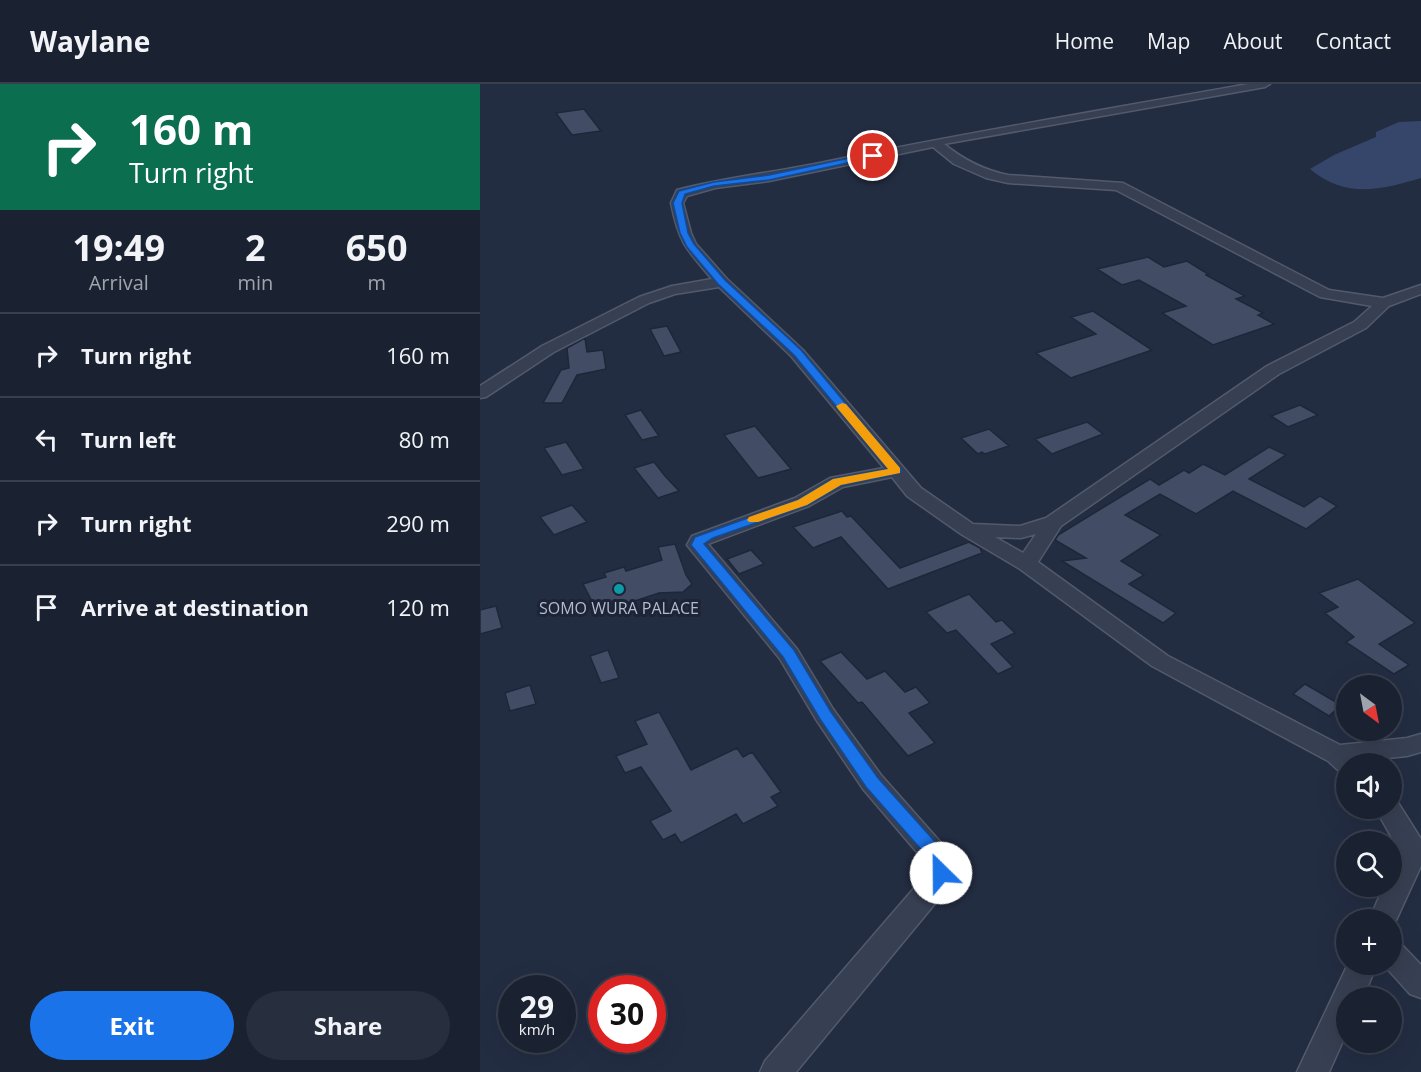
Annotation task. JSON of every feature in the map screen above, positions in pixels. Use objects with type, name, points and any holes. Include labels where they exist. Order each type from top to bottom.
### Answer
[{"type":"street","points":[[1265,84],[935,142],[769,177],[714,184],[682,193],[677,203],[684,233],[690,245],[722,282],[797,353],[914,492],[968,530],[1027,564],[1160,661],[1336,756]]},
{"type":"street","points":[[935,142],[958,161],[986,174],[1008,180],[1119,186],[1324,294],[1384,303]]},
{"type":"street","points":[[480,393],[548,349],[644,300],[672,290],[722,282]]},
{"type":"street","points":[[968,530],[1021,532],[1053,522],[1273,370],[1360,325],[1384,303],[1421,290]]},
{"type":"street","points":[[776,1072],[932,887],[941,873],[940,861],[872,782],[825,716],[789,654],[697,545],[699,540],[802,502],[837,482],[896,471]]},
{"type":"street","points":[[1027,564],[1053,522]]},
{"type":"street","points":[[1374,753],[1421,743]]},
{"type":"street","points":[[1388,909],[1418,845],[1397,819]]},
{"type":"street","points":[[1402,965],[1421,985]]},
{"type":"street","points":[[1313,1072],[1336,1022]]},
{"type":"water","points":[[1421,121],[1421,178],[1377,188],[1350,188],[1337,185],[1310,169],[1334,155],[1376,137],[1376,132],[1399,122]]},
{"type":"building","points":[[584,109],[601,131],[572,135],[556,113]]},
{"type":"building","points":[[1148,257],[1164,267],[1187,261],[1208,274],[1206,275],[1245,296],[1236,299],[1263,313],[1258,315],[1274,324],[1213,345],[1162,313],[1186,306],[1139,280],[1122,285],[1097,269]]},
{"type":"building","points":[[1093,311],[1152,350],[1071,378],[1036,353],[1096,334],[1071,317]]},
{"type":"building","points":[[667,326],[681,352],[664,356],[650,329]]},
{"type":"building","points":[[585,338],[587,352],[603,350],[606,369],[577,375],[562,403],[543,403],[561,370],[569,368],[567,348]]},
{"type":"building","points":[[1300,405],[1318,415],[1288,427],[1271,416]]},
{"type":"building","points":[[641,410],[659,436],[642,440],[625,415]]},
{"type":"building","points":[[1087,422],[1103,434],[1052,454],[1035,439]]},
{"type":"building","points":[[755,426],[791,469],[758,478],[724,435]]},
{"type":"building","points":[[989,429],[1009,446],[978,454],[961,438]]},
{"type":"building","points":[[566,442],[584,469],[562,475],[544,448]]},
{"type":"building","points":[[1269,447],[1286,455],[1249,479],[1304,507],[1320,496],[1337,506],[1306,529],[1233,491],[1196,514],[1160,494],[1125,515],[1161,535],[1121,561],[1144,575],[1129,584],[1176,613],[1163,623],[1062,561],[1086,558],[1055,540],[1058,535],[1150,479],[1159,485],[1184,470],[1189,473],[1203,464],[1225,475]]},
{"type":"building","points":[[654,462],[679,491],[658,498],[634,468]]},
{"type":"building","points":[[572,505],[587,522],[554,535],[540,517]]},
{"type":"building","points":[[842,511],[847,517],[851,516],[900,568],[969,542],[980,548],[982,553],[888,589],[841,537],[813,548],[793,527]]},
{"type":"building","points":[[675,544],[686,575],[692,584],[683,592],[659,593],[598,613],[583,584],[606,577],[604,573],[624,567],[626,571],[662,560],[658,547]]},
{"type":"building","points":[[751,550],[764,564],[739,574],[727,559]]},
{"type":"building","points":[[1358,579],[1415,623],[1379,644],[1409,665],[1394,674],[1346,642],[1354,637],[1325,613],[1338,607],[1319,593]]},
{"type":"building","points":[[969,594],[996,622],[1002,620],[1015,633],[991,644],[1013,667],[998,674],[956,630],[947,633],[926,612]]},
{"type":"building","points":[[496,606],[502,628],[480,634],[480,610]]},
{"type":"building","points":[[608,650],[619,678],[601,683],[590,656]]},
{"type":"building","points":[[841,652],[867,679],[885,671],[905,692],[916,687],[930,703],[909,713],[935,743],[908,756],[862,702],[858,703],[820,661]]},
{"type":"building","points":[[1305,684],[1336,702],[1336,710],[1329,716],[1293,694]]},
{"type":"building","points":[[530,685],[536,704],[510,711],[505,693]]},
{"type":"building","points":[[659,712],[691,770],[737,748],[743,757],[752,752],[781,792],[771,797],[778,806],[743,824],[736,814],[681,843],[675,834],[663,840],[650,821],[671,811],[641,767],[625,773],[616,756],[647,744],[635,721]]},
{"type":"slow traffic","points":[[753,520],[802,502],[837,482],[896,471],[842,406]]},
{"type":"place","name":"SOMO WURA PALACE","points":[[619,589]]},
{"type":"route","points":[[873,156],[769,177],[691,189],[682,193],[677,203],[684,233],[690,245],[722,282],[797,353],[896,471],[837,482],[802,502],[699,540],[697,545],[789,654],[825,716],[872,782],[940,861],[941,873]]}]
